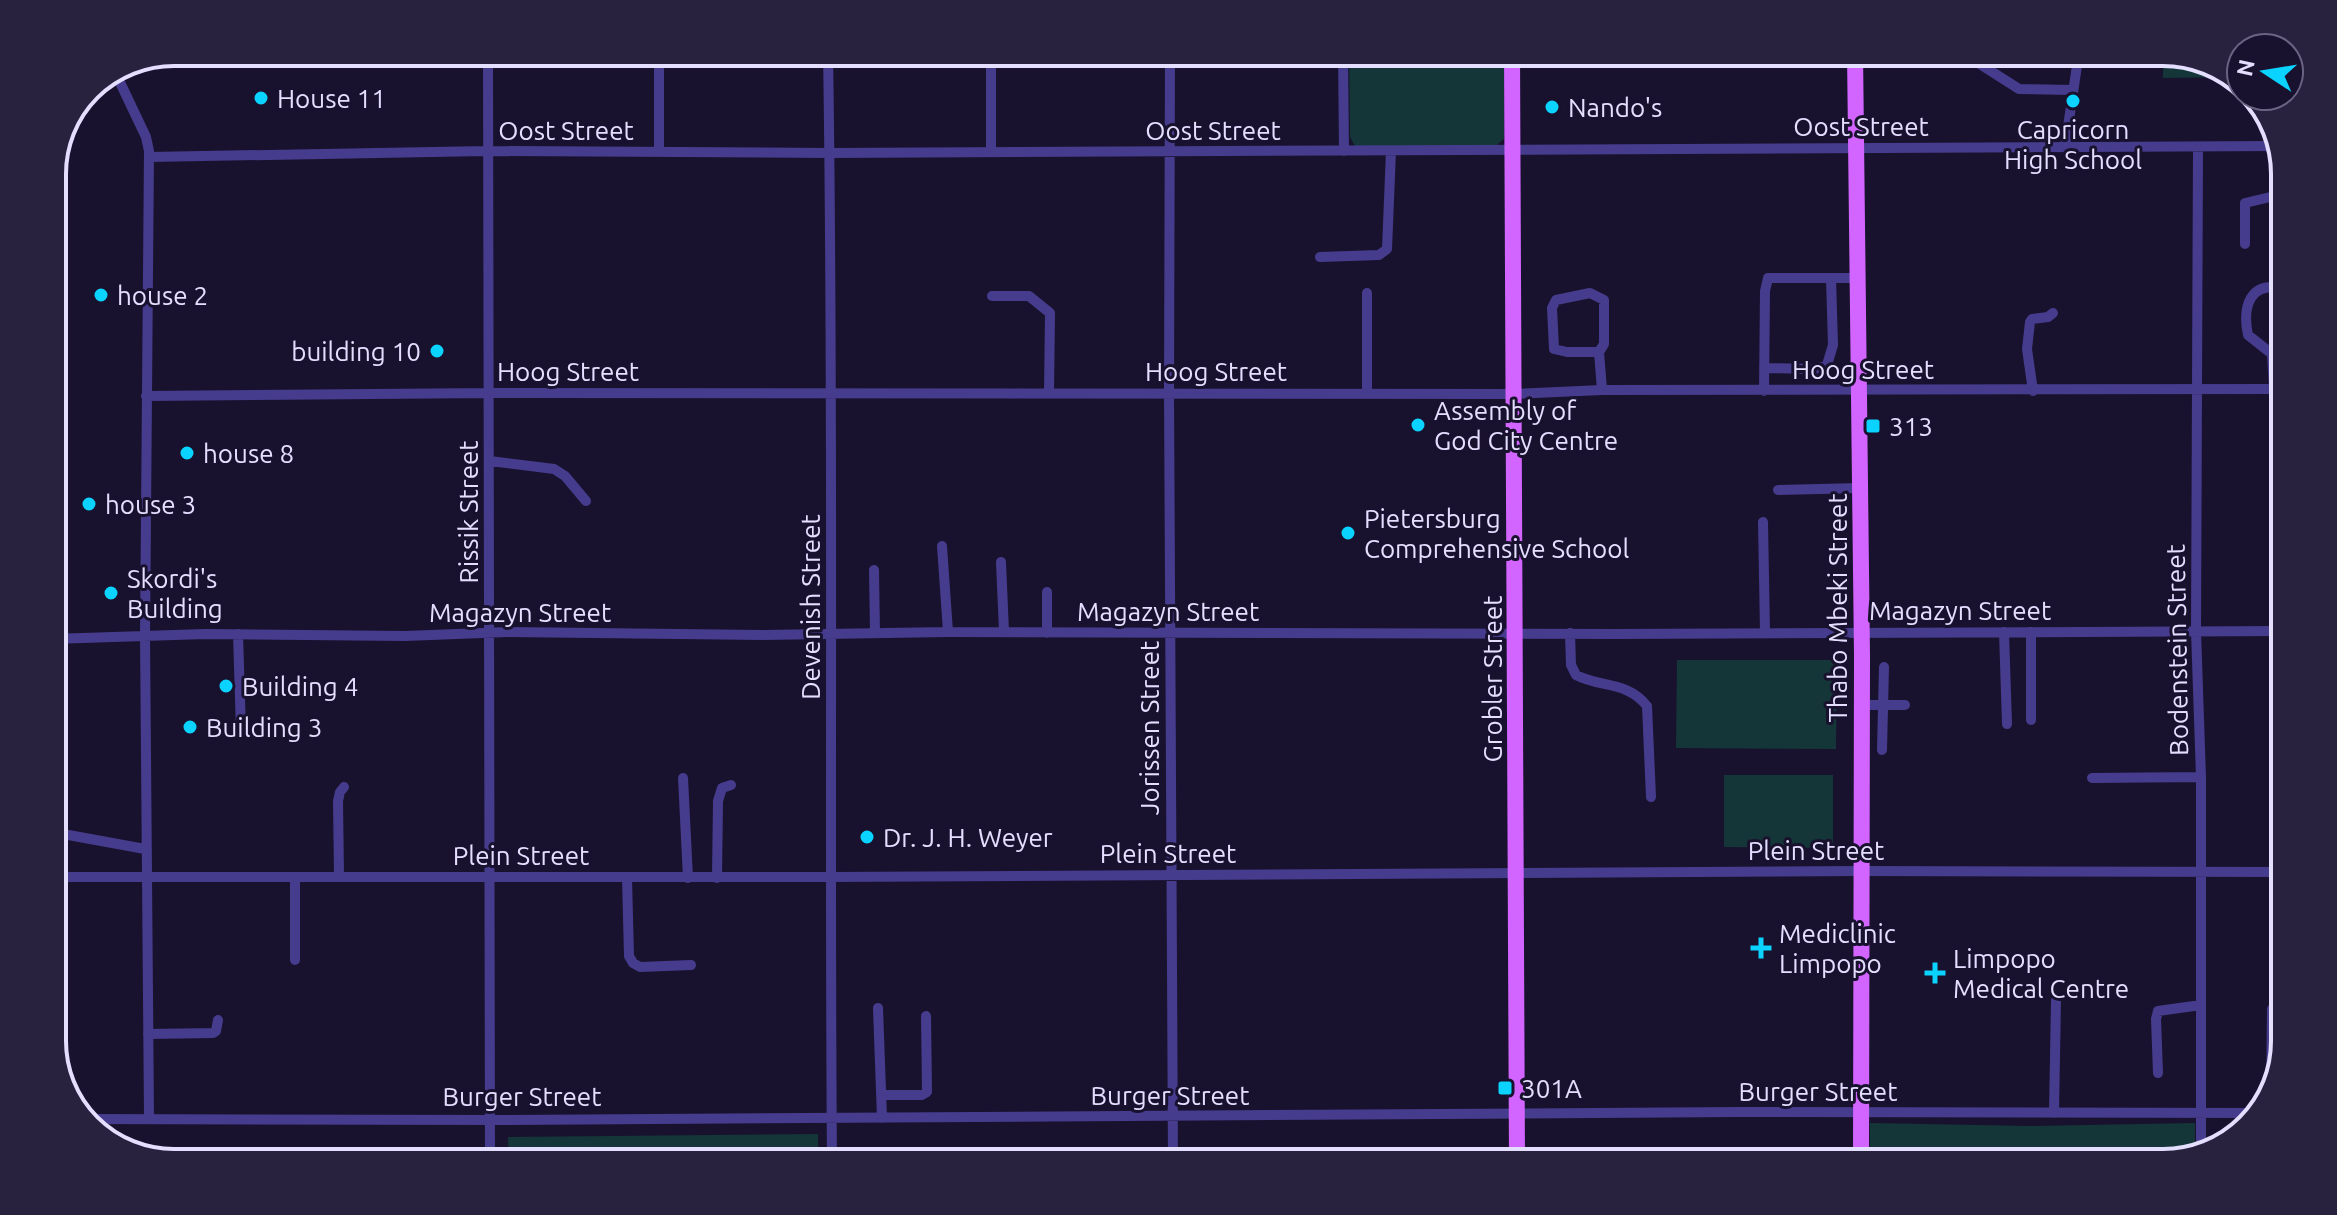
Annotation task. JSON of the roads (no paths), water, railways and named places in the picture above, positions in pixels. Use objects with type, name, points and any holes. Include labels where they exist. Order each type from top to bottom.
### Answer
[{"type":"main road","name":"Grobler Street","points":[[1512,66],[1517,1149]]},
{"type":"main road","name":"Thabo Mbeki Street","points":[[1855,66],[1862,631],[1861,1149]]},
{"type":"street","name":"Rissik Street","points":[[488,66],[490,1149]]},
{"type":"street","points":[[659,66],[659,152]]},
{"type":"street","name":"Devenish Street","points":[[828,66],[833,393],[832,1149]]},
{"type":"street","points":[[991,66],[991,152]]},
{"type":"street","name":"Jorissen Street","points":[[1170,66],[1173,1149]]},
{"type":"street","points":[[1343,66],[1344,151]]},
{"type":"street","points":[[1983,66],[2019,89],[2073,90]]},
{"type":"street","points":[[2065,147],[2077,66]]},
{"type":"street","points":[[119,81],[146,137],[149,157],[145,636],[149,1117]]},
{"type":"street","name":"Oost Street","points":[[149,157],[487,151],[830,153],[2267,146]]},
{"type":"street","name":"Bodenstein Street","points":[[2198,147],[2196,631],[2201,777],[2201,1142]]},
{"type":"street","points":[[1320,257],[1379,255],[1387,249],[1391,151]]},
{"type":"street","points":[[2245,244],[2245,203],[2271,197]]},
{"type":"street","points":[[1764,391],[1766,280],[1772,276],[1857,278]]},
{"type":"street","points":[[1764,368],[1815,369],[1827,365],[1833,345],[1831,278]]},
{"type":"street","points":[[2271,288],[2264,288],[2254,294],[2248,303],[2248,335],[2271,353]]},
{"type":"street","points":[[1367,293],[1367,393]]},
{"type":"street","points":[[1599,352],[1554,349],[1552,308],[1556,300],[1583,294],[1602,297],[1604,344],[1599,352],[1602,390]]},
{"type":"street","points":[[992,296],[1029,296],[1050,313],[1049,393]]},
{"type":"street","points":[[2033,391],[2027,349],[2030,322],[2053,313]]},
{"type":"street","name":"Hoog Street","points":[[146,396],[1169,392],[1515,394],[1602,390],[2271,389]]},
{"type":"street","points":[[490,461],[554,469],[565,476],[586,501]]},
{"type":"street","points":[[1778,490],[1861,488]]},
{"type":"street","points":[[1763,522],[1765,632]]},
{"type":"street","points":[[942,546],[948,632]]},
{"type":"street","points":[[1001,562],[1004,632]]},
{"type":"street","points":[[874,570],[875,633]]},
{"type":"street","points":[[1047,592],[1047,633]]},
{"type":"street","name":"Magazyn Street","points":[[66,639],[490,633],[2271,631]]},
{"type":"street","points":[[2004,632],[2007,724]]},
{"type":"street","points":[[2031,632],[2031,720]]},
{"type":"street","points":[[1570,633],[1571,665],[1576,675],[1618,686],[1634,694],[1647,706],[1651,797]]},
{"type":"street","points":[[238,634],[241,731]]},
{"type":"street","points":[[1882,750],[1884,667]]},
{"type":"street","points":[[1862,705],[1905,705]]},
{"type":"street","points":[[2092,778],[2201,777]]},
{"type":"street","points":[[683,778],[688,878]]},
{"type":"street","points":[[717,878],[718,801],[722,788],[731,785]]},
{"type":"street","points":[[339,877],[337,811],[338,796],[344,787]]},
{"type":"street","points":[[66,835],[145,849]]},
{"type":"street","name":"Plein Street","points":[[66,877],[717,878],[1861,871],[2271,872]]},
{"type":"street","points":[[295,877],[295,960]]},
{"type":"street","points":[[627,878],[629,956],[633,963],[640,967],[691,965]]},
{"type":"street","points":[[2054,1113],[2056,1000]]},
{"type":"street","points":[[2158,1073],[2158,1011],[2201,1005]]},
{"type":"street","points":[[878,1008],[882,1118]]},
{"type":"street","points":[[881,1095],[922,1095],[927,1092],[926,1016]]},
{"type":"street","points":[[148,1034],[213,1033],[218,1020]]},
{"type":"street","name":"Burger Street","points":[[100,1119],[2243,1113]]},
{"type":"place","name":"House 11","points":[[261,98]]},
{"type":"place","name":"Capricorn High School","points":[[2073,101]]},
{"type":"place","name":"Nando's","points":[[1552,107]]},
{"type":"place","name":"house 2","points":[[101,295]]},
{"type":"place","name":"building 10","points":[[437,351]]},
{"type":"place","name":"Assembly of God City Centre","points":[[1418,425]]},
{"type":"place","name":"313","points":[[1873,426]]},
{"type":"place","name":"house 8","points":[[187,453]]},
{"type":"place","name":"house 3","points":[[89,504]]},
{"type":"place","name":"Pietersburg Comprehensive School","points":[[1348,533]]},
{"type":"place","name":"Skordi's Building","points":[[111,593]]},
{"type":"place","name":"Building 4","points":[[226,686]]},
{"type":"place","name":"Building 3","points":[[190,727]]},
{"type":"place","name":"Dr. J. H. Weyer","points":[[867,837]]},
{"type":"place","name":"Mediclinic Limpopo","points":[[1761,948]]},
{"type":"place","name":"Limpopo Medical Centre","points":[[1935,973]]},
{"type":"place","name":"301A","points":[[1505,1088]]}]
